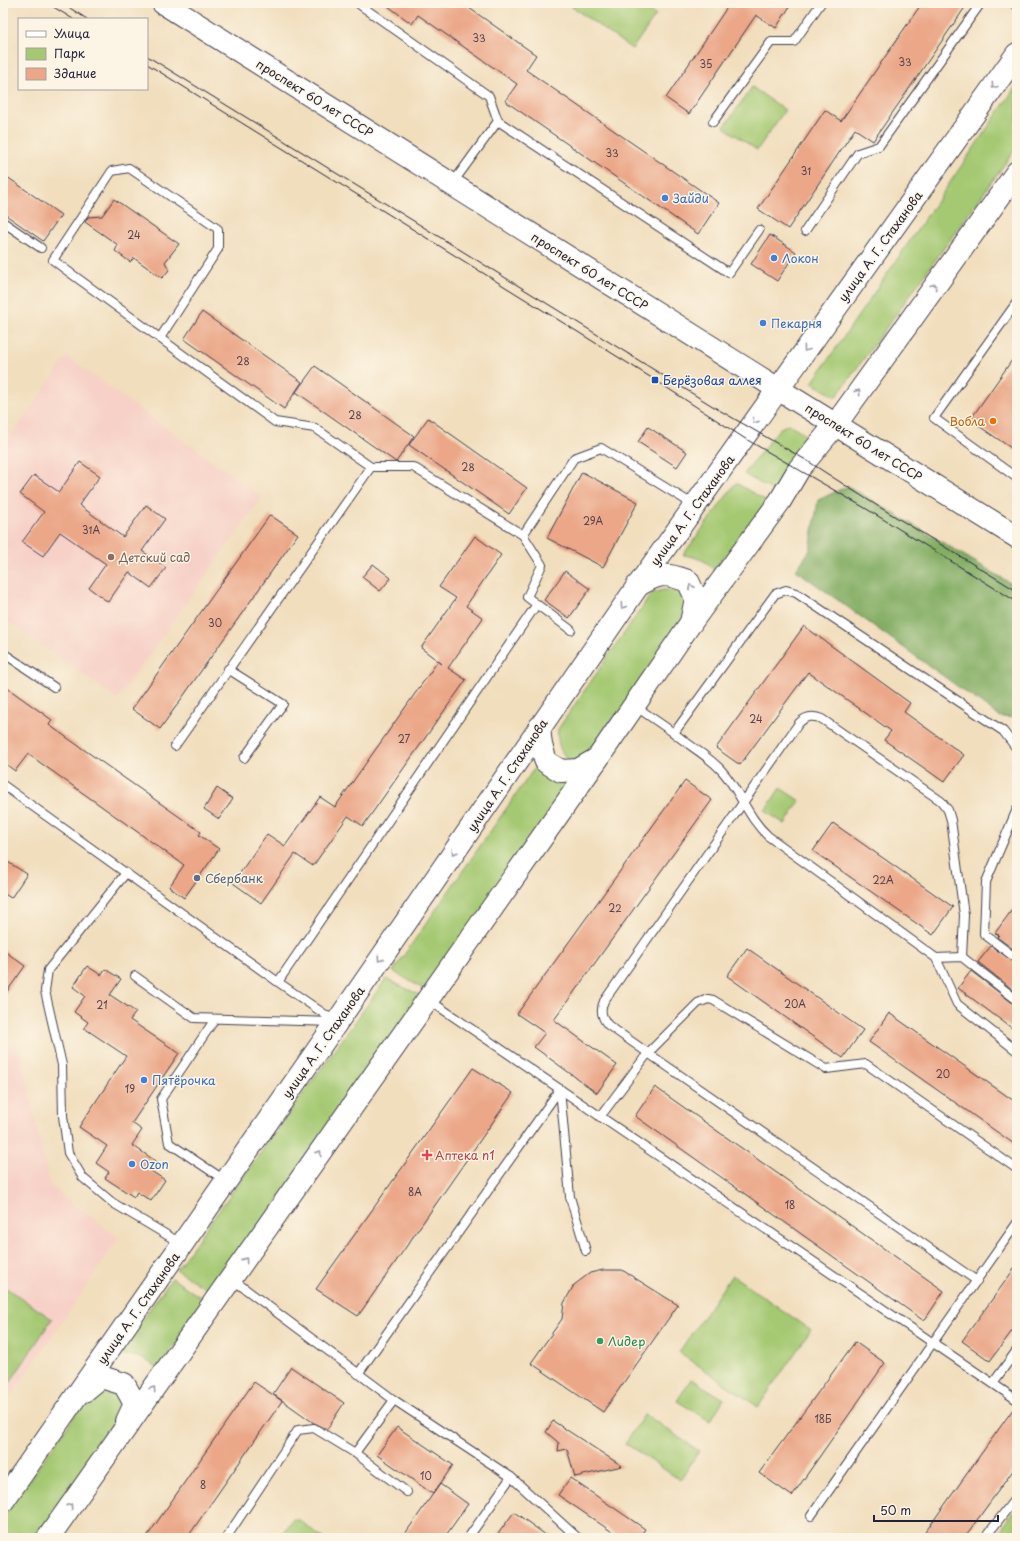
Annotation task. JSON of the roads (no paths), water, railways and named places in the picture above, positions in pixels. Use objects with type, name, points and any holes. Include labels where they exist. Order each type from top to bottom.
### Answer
[{"type":"main road","name":"проспект 60 лет СССР","points":[[163,3],[778,389],[1017,537]]},
{"type":"main road","name":"улица А. Г. Стаханова","points":[[3,1500],[337,1022],[637,587],[1017,54]]},
{"type":"main road","points":[[48,1538],[598,758],[690,624],[780,502],[799,469],[836,424],[1017,172]]},
{"type":"main road","points":[[637,587],[653,576],[668,574],[688,580],[696,598],[690,624]]},
{"type":"main road","points":[[539,728],[541,745],[546,762],[561,771],[578,770],[598,758]]},
{"type":"main road","points":[[77,1396],[101,1377],[124,1384],[135,1404],[123,1431]]},
{"type":"lane","points":[[359,3],[489,96],[498,121],[729,273],[760,230]]},
{"type":"lane","points":[[713,122],[771,42],[794,42],[821,3]]},
{"type":"lane","points":[[805,231],[858,153],[879,146],[981,3]]},
{"type":"lane","points":[[1014,3],[1017,6]]},
{"type":"lane","points":[[452,184],[498,121]]},
{"type":"lane","points":[[160,338],[218,249],[218,229],[129,168],[112,171],[54,260],[160,338],[275,422],[315,428],[371,467],[413,467],[524,535],[542,565],[527,598],[571,630]]},
{"type":"lane","points":[[3,222],[41,248]]},
{"type":"lane","points":[[1017,302],[934,418],[1017,478]]},
{"type":"lane","points":[[524,535],[574,458],[601,448],[695,505]]},
{"type":"lane","points":[[175,746],[371,467]]},
{"type":"lane","points":[[674,733],[775,594],[786,590],[796,593],[1003,731],[1016,746]]},
{"type":"lane","points":[[278,982],[537,604]]},
{"type":"lane","points":[[3,654],[54,687]]},
{"type":"lane","points":[[228,669],[283,704],[244,758]]},
{"type":"lane","points":[[634,706],[674,733],[722,771],[759,828],[768,836],[936,958],[957,1004],[1017,1051]]},
{"type":"lane","points":[[962,957],[964,916],[951,820],[948,810],[941,801],[822,719],[816,716],[810,716],[803,719],[799,723],[602,1007],[601,1013],[608,1025],[648,1054],[977,1281]]},
{"type":"lane","points":[[3,785],[278,982],[337,1022]]},
{"type":"lane","points":[[1017,809],[986,882],[984,934],[1017,958]]},
{"type":"lane","points":[[126,873],[48,970],[45,991],[62,1065],[63,1116],[68,1153],[84,1178],[113,1203],[182,1245]]},
{"type":"lane","points":[[936,958],[962,957],[1017,1000]]},
{"type":"lane","points":[[135,976],[194,1018],[337,1022]]},
{"type":"lane","points":[[427,999],[1017,1400]]},
{"type":"lane","points":[[600,1117],[648,1054],[698,1003],[708,999],[713,1000],[826,1069],[866,1064],[1017,1169]]},
{"type":"lane","points":[[215,1018],[161,1098],[168,1144],[226,1181]]},
{"type":"lane","points":[[560,1089],[570,1197],[586,1251]]},
{"type":"lane","points":[[358,1374],[560,1089]]},
{"type":"lane","points":[[811,1516],[1017,1223]]},
{"type":"lane","points":[[232,1278],[394,1400],[511,1477],[578,1538]]},
{"type":"lane","points":[[993,1383],[1017,1350]]},
{"type":"lane","points":[[356,1453],[394,1400]]},
{"type":"lane","points":[[226,1538],[298,1430],[314,1428],[356,1453],[407,1492]]},
{"type":"lane","points":[[468,1538],[511,1477]]},
{"type":"lane","points":[[986,1538],[1017,1496]]},
{"type":"tram line","points":[[47,3],[71,18]]},
{"type":"tram line","points":[[62,3],[85,18]]},
{"type":"tram line","points":[[148,57],[719,410],[806,460],[868,500],[1017,591]]},
{"type":"tram line","points":[[148,65],[655,380],[744,438],[865,508],[1017,602]]},
{"type":"place","name":"Зайди","points":[[665,198]]},
{"type":"place","name":"Локон","points":[[774,258]]},
{"type":"place","name":"Пекарня","points":[[763,323]]},
{"type":"place","name":"Берёзовая аллея","points":[[655,380]]},
{"type":"place","name":"Вобла","points":[[993,421]]},
{"type":"place","name":"Детский сад","points":[[111,557]]},
{"type":"place","name":"Сбербанк","points":[[197,878]]},
{"type":"place","name":"Пятёрочка","points":[[144,1080]]},
{"type":"place","name":"Аптека n1","points":[[427,1155]]},
{"type":"place","name":"Ozon","points":[[132,1164]]},
{"type":"place","name":"Лидер","points":[[600,1341]]}]
